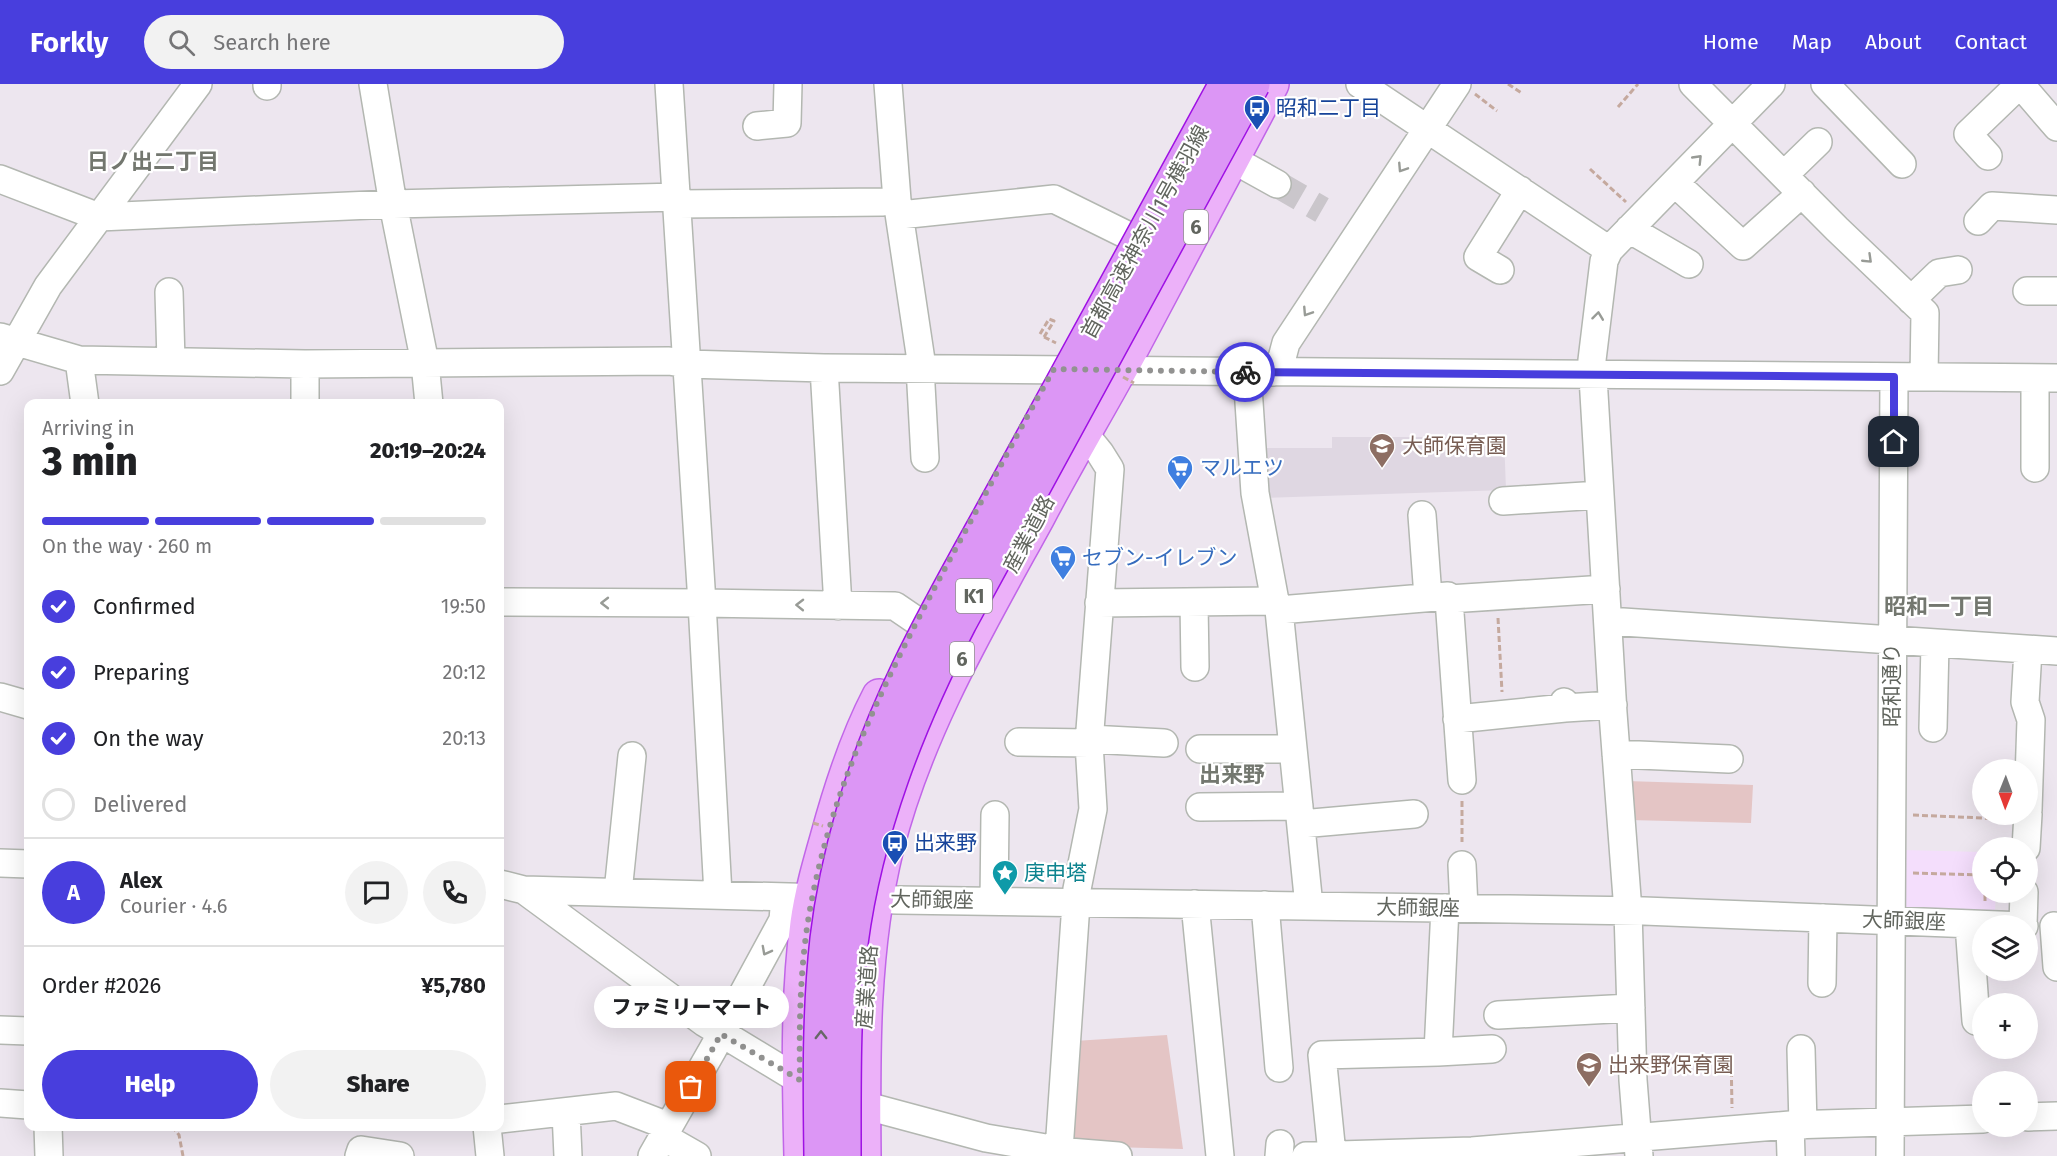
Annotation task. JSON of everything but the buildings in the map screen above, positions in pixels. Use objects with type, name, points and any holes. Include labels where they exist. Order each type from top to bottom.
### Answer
[{"type":"highway","name":"首都高速神奈川1号横羽線","points":[[821,1156],[821,1022],[827,937],[844,847],[872,755],[890,710],[936,615],[1226,84]]},
{"type":"highway","name":"首都高速神奈川1号横羽線","points":[[844,1156],[846,1035],[852,940],[869,852],[896,762],[936,668],[960,622],[1253,84]]},
{"type":"main road","points":[[801,1156],[800,1021],[805,945],[798,897],[876,702],[917,621],[1210,84]]},
{"type":"main road","name":"産業道路","points":[[864,1156],[864,1024],[868,966],[876,899],[902,795],[928,728],[969,644],[1083,432],[1120,369],[1272,84]]},
{"type":"street","points":[[0,371],[8,339],[198,84]]},
{"type":"street","points":[[373,84],[393,204],[425,363],[429,399]]},
{"type":"street","points":[[669,84],[678,200],[718,894]]},
{"type":"street","points":[[757,126],[787,123],[788,84]]},
{"type":"street","points":[[888,84],[899,207],[921,367],[925,458]]},
{"type":"street","points":[[1360,84],[1608,250]]},
{"type":"street","points":[[1693,84],[1793,184],[1834,231],[1924,313],[1924,376]]},
{"type":"street","points":[[1638,1147],[1628,911],[1592,360],[1604,261],[1608,250],[1771,84]]},
{"type":"street","points":[[1825,84],[1902,164]]},
{"type":"street","points":[[1988,156],[1968,134],[2020,84],[2057,127]]},
{"type":"street","points":[[1260,372],[1282,358],[1287,343],[1428,128],[1463,87]]},
{"type":"street","points":[[1675,183],[1743,246],[1793,184],[1818,142]]},
{"type":"street","points":[[1232,159],[1277,184]]},
{"type":"street","points":[[0,179],[99,217],[393,204],[678,200],[883,202],[899,207],[1054,199],[1129,236]]},
{"type":"street","points":[[1481,268],[1520,190]]},
{"type":"street","points":[[1978,221],[1992,206],[2057,210]]},
{"type":"street","points":[[1635,223],[1689,264]]},
{"type":"street","points":[[1911,300],[1939,273],[1959,270]]},
{"type":"street","points":[[2027,291],[2057,291]]},
{"type":"street","points":[[169,292],[171,361]]},
{"type":"street","points":[[8,339],[79,360],[305,364],[669,361],[687,364],[824,368],[921,367],[1260,372],[1503,367],[1594,374],[2046,378],[2035,468]]},
{"type":"street","points":[[79,360],[84,399]]},
{"type":"street","points":[[305,364],[305,399]]},
{"type":"street","points":[[824,368],[838,606]]},
{"type":"street","points":[[1260,372],[1255,492],[1277,606],[1309,906]]},
{"type":"street","name":"昭和通り","points":[[1890,1156],[1894,377]]},
{"type":"street","points":[[1059,1150],[1076,902],[1094,808],[1089,741],[1110,469],[1083,432]]},
{"type":"street","points":[[1503,501],[1600,495]]},
{"type":"street","points":[[1422,515],[1457,719],[1462,780]]},
{"type":"street","points":[[1099,603],[1194,602],[1277,606],[1343,600],[1497,596],[1606,589]]},
{"type":"street","points":[[504,602],[895,606],[917,621]]},
{"type":"street","points":[[1194,602],[1196,668]]},
{"type":"street","points":[[1608,621],[1736,634],[2057,651]]},
{"type":"street","points":[[1933,728],[1935,644]]},
{"type":"street","points":[[2028,650],[2025,702],[2031,720],[2030,759]]},
{"type":"street","points":[[0,697],[24,704]]},
{"type":"street","points":[[1457,719],[1503,715],[1564,705],[1613,705]]},
{"type":"street","points":[[1019,742],[1164,742]]},
{"type":"street","points":[[1200,749],[1293,749]]},
{"type":"street","points":[[1616,754],[1729,759]]},
{"type":"street","points":[[618,892],[632,756]]},
{"type":"street","points":[[1200,807],[1300,815],[1414,814]]},
{"type":"street","points":[[994,815],[994,901]]},
{"type":"street","points":[[0,863],[24,864]]},
{"type":"street","points":[[1438,1052],[1454,908],[1462,865]]},
{"type":"street","points":[[512,887],[721,1034],[800,1080],[863,1105],[985,1147],[1059,1150],[1118,1156]]},
{"type":"street","name":"大師銀座","points":[[512,887],[876,899],[1628,911],[1972,924]]},
{"type":"street","points":[[661,1139],[798,897]]},
{"type":"street","points":[[1195,904],[1220,1156]]},
{"type":"street","points":[[1265,905],[1279,1068]]},
{"type":"street","points":[[1822,983],[1823,918]]},
{"type":"street","points":[[1969,924],[1974,993]]},
{"type":"street","points":[[2038,928],[2057,968]]},
{"type":"street","points":[[1498,1015],[1631,1008]]},
{"type":"street","points":[[0,1030],[24,1031]]},
{"type":"street","points":[[1332,1154],[1322,1056],[1492,1049]]},
{"type":"street","points":[[1791,1156],[1796,1125],[1801,1049]]},
{"type":"street","points":[[0,1103],[24,1105]]},
{"type":"street","points":[[504,1119],[616,1106],[661,1139],[698,1156]]},
{"type":"street","points":[[566,1112],[568,1156]]},
{"type":"street","points":[[2038,1117],[2057,1116]]},
{"type":"street","points":[[1306,1156],[1638,1147],[1732,1129],[1972,1119]]},
{"type":"street","points":[[48,1131],[49,1156]]},
{"type":"street","points":[[488,1131],[490,1156]]},
{"type":"street","points":[[359,1156],[360,1150],[400,1156]]},
{"type":"path","points":[[1508,84],[1523,94]]},
{"type":"path","points":[[1618,107],[1638,84]]},
{"type":"path","points":[[1463,87],[1497,111]]},
{"type":"path","points":[[1590,169],[1635,223]]},
{"type":"path","points":[[1040,334],[1049,319],[1054,321],[1044,337]]},
{"type":"path","points":[[1497,596],[1503,715]]},
{"type":"path","points":[[1462,780],[1462,865]]},
{"type":"path","points":[[1892,814],[1972,815]]},
{"type":"path","points":[[1892,872],[1972,875]]},
{"type":"path","points":[[1731,1053],[1732,1129]]},
{"type":"path","points":[[176,1131],[179,1135],[183,1156]]},
{"type":"shaded area","name":"大師保育園","points":[[1332,437],[1504,437],[1506,490],[1260,498],[1259,448],[1332,448]]},
{"type":"shaded area","points":[[1626,781],[1753,785],[1751,823],[1629,820]]},
{"type":"shaded area","points":[[1902,850],[1972,852],[1972,903],[1995,903],[1995,911],[1901,909]]},
{"type":"shaded area","points":[[1167,1035],[1183,1149],[1112,1147],[1068,1138],[1075,1041]]},
{"type":"tunnel","points":[[1277,184],[1322,210]]},
{"type":"way so far","points":[[691,1087],[721,1034],[800,1080],[800,1021],[808,920],[818,870],[854,754],[876,702],[917,621],[1054,369],[1245,372]]},
{"type":"place","name":"昭和二丁目","points":[[1257,131]]},
{"type":"place","name":"大師保育園","points":[[1382,469]]},
{"type":"place","name":"マルエツ","points":[[1180,491]]},
{"type":"place","name":"セブン-イレブン","points":[[1063,581]]},
{"type":"place","name":"出来野","points":[[895,866]]},
{"type":"place","name":"庚申塔","points":[[1005,896]]},
{"type":"place","name":"ファミリーマート","points":[[691,1087]]},
{"type":"place","name":"出来野保育園","points":[[1589,1088]]},
{"type":"district","name":"日ノ出二丁目","points":[[153,161]]},
{"type":"district","name":"昭和一丁目","points":[[1939,606]]},
{"type":"district","name":"出来野","points":[[1232,774]]},
{"type":"route","points":[[1245,372],[1894,377],[1894,442]]}]
